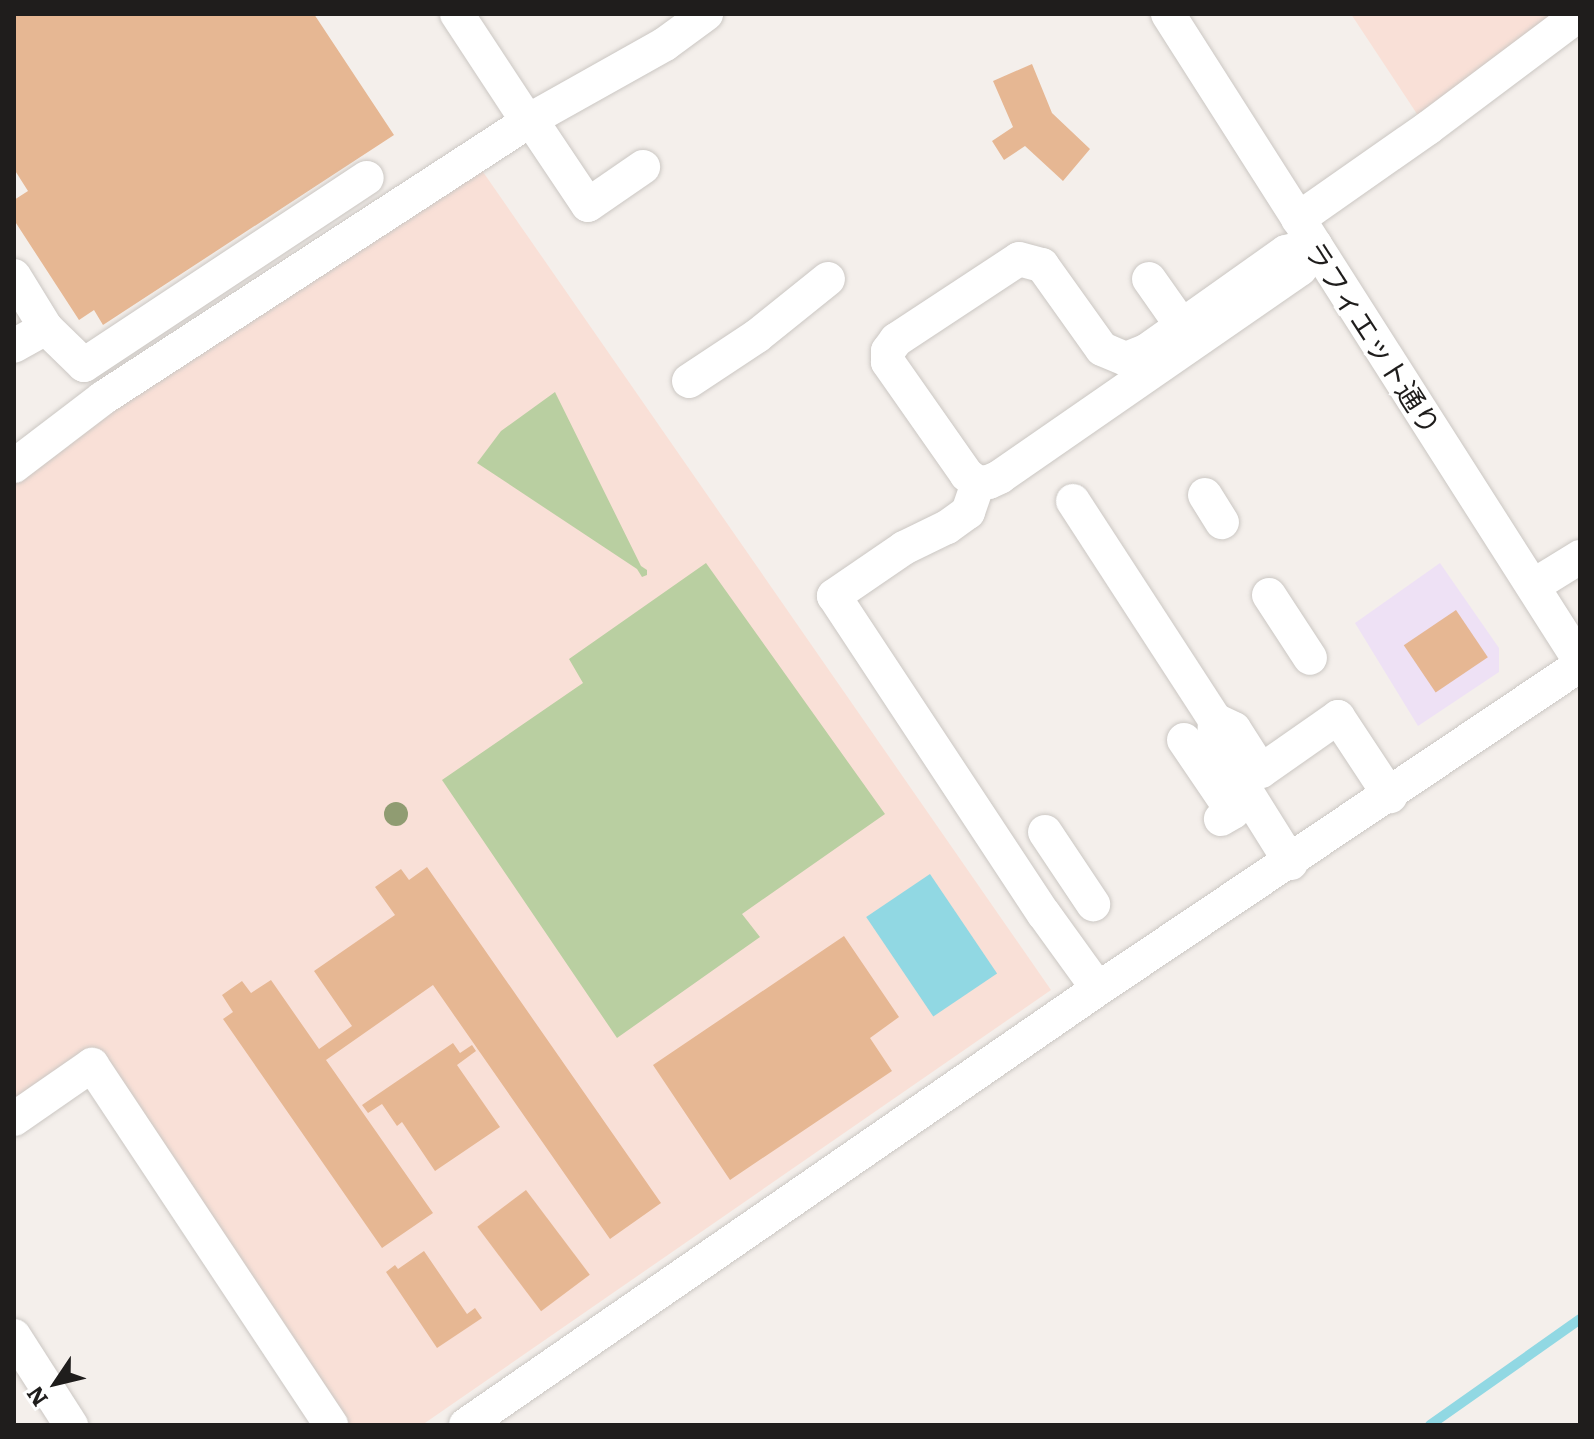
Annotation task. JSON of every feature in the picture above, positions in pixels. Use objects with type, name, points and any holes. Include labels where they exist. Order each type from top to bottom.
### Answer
[{"type":"street","points":[[457,14],[588,205],[643,167]]},
{"type":"street","points":[[14,466],[103,398],[530,121],[665,44],[706,14]]},
{"type":"street","name":"ラフィエット通り","points":[[1168,14],[1580,663]]},
{"type":"street","points":[[978,483],[967,475],[888,362],[888,351],[896,340],[1019,259],[1042,265],[1102,349],[1114,357],[1137,356],[1286,252],[1428,128],[1580,14]]},
{"type":"street","points":[[14,276],[46,328],[84,365],[367,178]]},
{"type":"street","points":[[978,483],[1000,477],[1300,269],[1307,232]]},
{"type":"street","points":[[689,381],[757,336],[828,279]]},
{"type":"street","points":[[1149,279],[1182,326]]},
{"type":"street","points":[[14,346],[46,328]]},
{"type":"street","points":[[978,483],[968,512],[947,527],[904,548],[834,596],[1039,906],[1098,989]]},
{"type":"street","points":[[1073,501],[1215,720],[1234,729],[1261,771],[1338,717],[1390,796]]},
{"type":"street","points":[[1533,586],[1580,557]]},
{"type":"street","points":[[1269,595],[1310,658]]},
{"type":"street","points":[[466,1425],[780,1212],[1098,989],[1291,863],[1580,663]]},
{"type":"street","points":[[1215,720],[1214,740],[1291,863]]},
{"type":"street","points":[[1184,740],[1233,812],[1221,819]]},
{"type":"street","points":[[1045,832],[1093,904]]},
{"type":"street","points":[[14,1119],[92,1065],[331,1425]]},
{"type":"street","points":[[14,1336],[71,1425]]},
{"type":"shaded area","points":[[1351,14],[1558,14],[1423,123]]},
{"type":"shaded area","points":[[481,169],[1051,990],[422,1425],[343,1425],[96,1048],[14,1107],[14,482],[68,441]]},
{"type":"shaded area","points":[[1440,563],[1499,648],[1499,672],[1418,726],[1355,623]]},
{"type":"green space","points":[[555,392],[647,575],[642,577],[637,569],[477,463],[501,431]]},
{"type":"green space","points":[[706,563],[885,814],[742,914],[760,937],[617,1038],[442,780],[583,683],[569,659]]},
{"type":"water","points":[[930,874],[997,973],[933,1017],[866,917]]},
{"type":"building","points":[[14,14],[314,14],[394,135],[103,325],[94,310],[79,320],[14,220],[14,200],[28,191],[14,169]]},
{"type":"building","points":[[1032,64],[1052,113],[1090,149],[1063,181],[1025,146],[1004,160],[992,141],[1013,127],[993,81]]},
{"type":"building","points":[[1456,610],[1488,657],[1436,692],[1404,645]]},
{"type":"building","points":[[427,867],[661,1203],[610,1239],[433,985],[326,1060],[433,1213],[382,1248],[223,1019],[233,1012],[222,995],[242,981],[251,993],[271,980],[319,1049],[352,1026],[314,971],[395,915],[375,887],[401,869],[409,880]]},
{"type":"building","points":[[844,936],[899,1017],[870,1038],[892,1071],[730,1180],[653,1065]]},
{"type":"building","points":[[453,1043],[460,1053],[472,1045],[476,1051],[457,1065],[500,1127],[435,1171],[402,1122],[397,1126],[382,1104],[368,1113],[362,1105]]},
{"type":"building","points":[[526,1190],[590,1275],[541,1311],[477,1227]]},
{"type":"building","points":[[424,1251],[467,1314],[475,1308],[482,1318],[437,1348],[386,1272],[395,1265],[398,1269]]},
{"type":"waterway","points":[[1430,1425],[1580,1319]]}]
